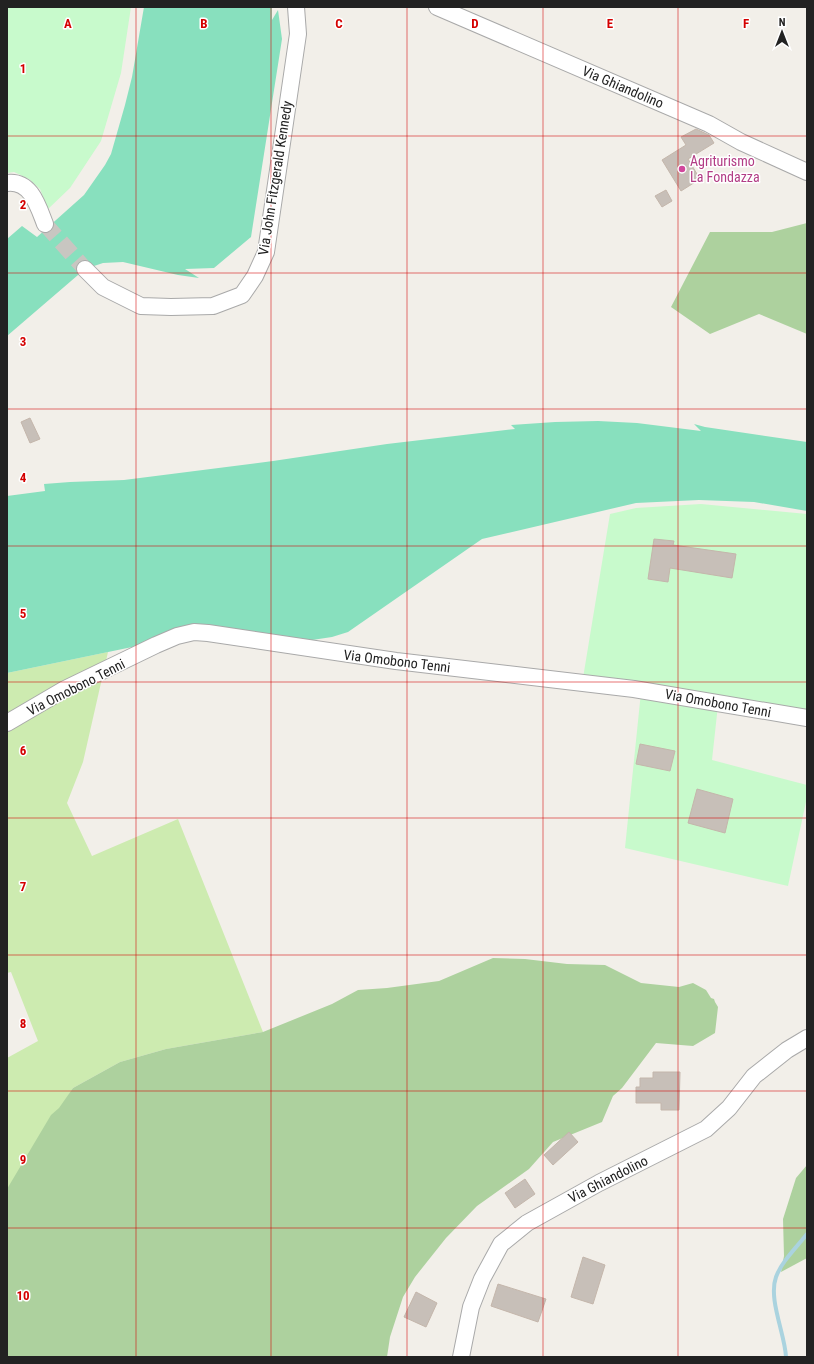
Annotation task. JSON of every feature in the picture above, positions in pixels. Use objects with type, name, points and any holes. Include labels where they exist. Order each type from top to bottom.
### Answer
[{"type":"street","name":"Via John Fitzgerald Kennedy","points":[[85,269],[103,286],[115,294],[141,306],[213,306],[242,295],[255,276],[266,252],[298,34],[296,7]]},
{"type":"street","name":"Via Ghiandolino","points":[[437,7],[709,124],[741,142],[807,172]]},
{"type":"street","points":[[7,183],[15,182],[27,187],[38,206],[45,224]]},
{"type":"street","name":"Via Omobono Tenni","points":[[7,724],[65,689],[177,636],[194,632],[396,662],[634,689],[807,718]]},
{"type":"street","name":"Via Ghiandolino","points":[[461,1357],[471,1307],[482,1279],[501,1244],[527,1223],[600,1183],[706,1129],[730,1108],[754,1076],[787,1050],[807,1038]]},
{"type":"green space","points":[[7,7],[131,7],[121,73],[101,141],[70,188],[48,209],[40,189],[29,179],[14,172],[7,173]]},
{"type":"green space","points":[[144,7],[272,7],[272,20],[278,10],[282,39],[251,237],[214,268],[185,269],[199,278],[178,275],[123,262],[103,263],[85,269],[7,336],[7,239],[22,226],[37,237],[84,195],[105,165],[111,154],[132,77]]},
{"type":"green space","points":[[807,223],[807,334],[759,314],[710,334],[671,307],[710,232],[772,232]]},
{"type":"green space","points":[[598,421],[637,423],[701,431],[694,424],[705,427],[807,442],[807,511],[754,502],[699,500],[636,503],[482,539],[348,632],[332,637],[312,640],[233,629],[195,626],[137,646],[7,673],[7,496],[45,491],[44,484],[124,480],[273,461],[387,444],[515,429],[511,425]]},
{"type":"green space","points":[[701,504],[807,514],[807,721],[718,705],[712,760],[807,785],[807,797],[788,886],[625,848],[641,692],[582,684],[610,514],[636,508]]},
{"type":"green space","points":[[108,652],[83,762],[67,803],[92,856],[178,819],[263,1032],[166,1049],[120,1062],[73,1088],[7,1197],[7,1058],[38,1041],[11,972],[7,973],[7,673]]},
{"type":"green space","points":[[493,958],[525,959],[567,964],[605,965],[641,983],[679,987],[693,983],[706,990],[711,998],[714,999],[718,1007],[715,1033],[693,1046],[656,1043],[622,1088],[613,1096],[602,1122],[553,1142],[529,1169],[477,1206],[446,1238],[415,1277],[403,1297],[390,1337],[387,1357],[7,1357],[7,1189],[51,1115],[59,1108],[73,1088],[120,1062],[166,1049],[263,1032],[332,1004],[358,990],[387,988],[439,981]]},
{"type":"green space","points":[[807,1165],[807,1258],[781,1272],[784,1256],[783,1219],[796,1178]]},
{"type":"building","points":[[696,129],[709,135],[714,143],[688,159],[700,179],[681,191],[662,160],[686,145],[681,137]]},
{"type":"building","points":[[666,190],[672,201],[662,207],[655,196]]},
{"type":"building","points":[[30,418],[40,439],[30,443],[21,422]]},
{"type":"building","points":[[654,539],[674,541],[673,545],[736,554],[732,578],[670,568],[668,582],[648,579]]},
{"type":"building","points":[[640,744],[675,751],[670,771],[636,764]]},
{"type":"building","points":[[697,789],[733,799],[725,833],[688,823]]},
{"type":"building","points":[[653,1072],[680,1072],[679,1110],[661,1110],[661,1103],[636,1103],[636,1087],[640,1087],[640,1078],[653,1078]]},
{"type":"building","points":[[569,1132],[578,1142],[553,1165],[544,1155]]},
{"type":"building","points":[[525,1179],[535,1194],[515,1208],[505,1193]]},
{"type":"building","points":[[583,1257],[605,1265],[593,1304],[571,1297]]},
{"type":"building","points":[[498,1284],[546,1299],[538,1322],[491,1306]]},
{"type":"building","points":[[416,1292],[437,1303],[426,1327],[404,1317]]},
{"type":"waterway","points":[[786,1357],[775,1306],[774,1286],[776,1277],[782,1266],[807,1234]]},
{"type":"tunnel","points":[[45,224],[85,269]]},
{"type":"place","name":"Agriturismo La Fondazza","points":[[682,169]]}]
